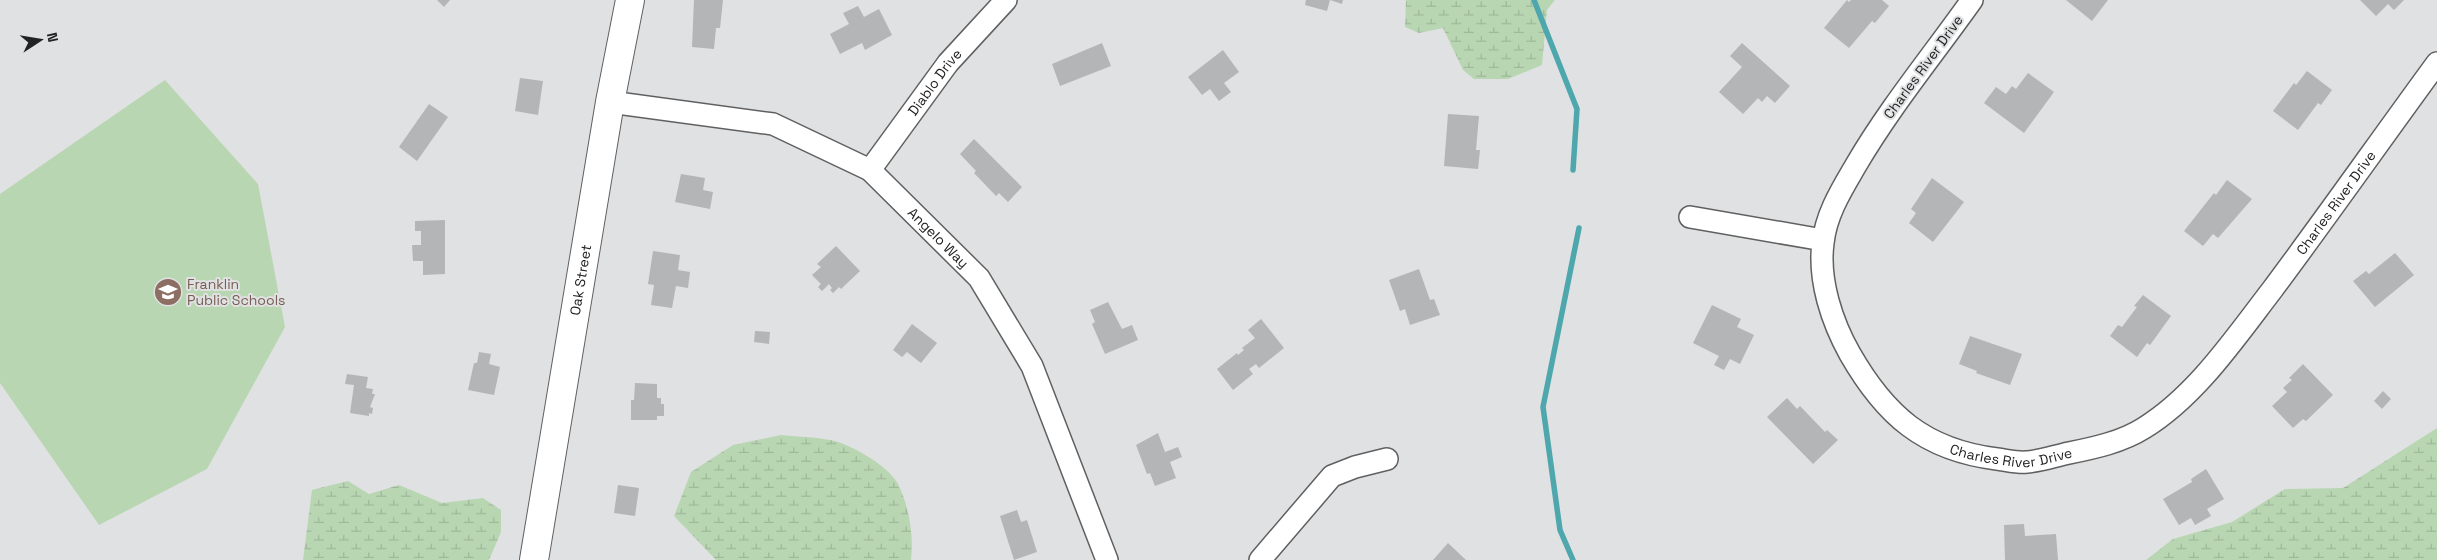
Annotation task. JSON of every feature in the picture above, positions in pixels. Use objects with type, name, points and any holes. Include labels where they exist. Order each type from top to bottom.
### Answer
[{"type":"main road","name":"Oak Street","points":[[534,560],[610,102],[630,0]]},
{"type":"street","name":"Diablo Drive","points":[[870,170],[948,63],[1006,0]]},
{"type":"street","name":"Charles River Drive","points":[[1972,0],[1879,125],[1837,197],[1823,240],[1821,263],[1831,311],[1840,337],[1876,396],[1894,415],[1914,431],[1955,450],[1980,457],[2025,463],[2096,448],[2140,431],[2157,420],[2202,377],[2226,350],[2433,78]]},
{"type":"street","name":"Angelo Way","points":[[610,102],[773,124],[870,170],[979,278],[1032,366],[1106,560]]},
{"type":"street","points":[[1690,217],[1823,240]]},
{"type":"street","points":[[1260,560],[1332,476],[1354,467],[1387,459]]},
{"type":"green space","points":[[1406,0],[1555,0],[1547,10],[1542,65],[1508,79],[1474,79],[1463,70],[1443,28],[1419,33],[1405,27]]},
{"type":"green space","points":[[165,80],[258,184],[285,327],[207,469],[99,525],[0,383],[0,194]]},
{"type":"green space","points":[[2437,428],[2437,560],[2146,560],[2173,539],[2232,522],[2285,489],[2343,488]]},
{"type":"green space","points":[[781,435],[835,441],[861,452],[887,471],[898,484],[908,511],[912,541],[911,560],[716,560],[674,516],[691,472],[733,445]]},
{"type":"green space","points":[[348,481],[369,494],[399,485],[442,503],[483,498],[501,510],[501,532],[489,560],[303,560],[312,490]]},
{"type":"building","points":[[437,0],[450,0],[444,7]]},
{"type":"building","points":[[694,0],[723,0],[720,28],[716,28],[714,49],[692,47]]},
{"type":"building","points":[[1306,0],[1330,0],[1327,11],[1305,5]]},
{"type":"building","points":[[1330,0],[1343,0],[1342,4]]},
{"type":"building","points":[[1847,0],[1849,2],[1851,0],[1882,0],[1889,6],[1875,23],[1872,21],[1849,48],[1824,28]]},
{"type":"building","points":[[2066,0],[2108,0],[2092,21]]},
{"type":"building","points":[[2360,0],[2404,0],[2394,10],[2388,4],[2376,16]]},
{"type":"building","points":[[858,6],[864,17],[879,9],[892,35],[865,50],[862,43],[840,54],[830,34],[849,24],[843,13]]},
{"type":"building","points":[[1102,43],[1111,66],[1060,86],[1052,64]]},
{"type":"building","points":[[1742,43],[1790,86],[1775,103],[1767,96],[1762,102],[1758,98],[1743,114],[1719,92],[1742,67],[1730,56]]},
{"type":"building","points":[[1223,50],[1239,72],[1224,83],[1231,92],[1219,101],[1210,89],[1202,95],[1188,77]]},
{"type":"building","points":[[2307,71],[2332,90],[2321,105],[2318,103],[2298,130],[2273,111],[2294,83],[2296,85]]},
{"type":"building","points":[[2028,73],[2054,92],[2024,133],[1984,103],[1996,87],[2006,94],[2012,86],[2016,89]]},
{"type":"building","points":[[520,78],[543,81],[538,115],[515,111]]},
{"type":"building","points":[[429,104],[448,117],[417,161],[399,147]]},
{"type":"building","points":[[1448,114],[1479,116],[1476,150],[1480,150],[1478,169],[1444,166]]},
{"type":"building","points":[[974,139],[1022,187],[1008,202],[999,193],[996,196],[974,173],[976,171],[960,154]]},
{"type":"building","points":[[681,174],[705,178],[703,190],[713,192],[710,209],[675,202]]},
{"type":"building","points":[[1932,178],[1964,202],[1933,242],[1909,223],[1916,213],[1911,209]]},
{"type":"building","points":[[2227,180],[2252,199],[2218,238],[2213,234],[2203,246],[2184,231],[2214,193],[2216,195]]},
{"type":"building","points":[[445,220],[445,274],[423,275],[423,261],[413,261],[412,245],[421,245],[421,231],[415,231],[415,221]]},
{"type":"building","points":[[836,246],[860,271],[841,289],[839,287],[833,293],[830,290],[832,288],[829,284],[822,291],[818,287],[821,284],[812,275],[821,267],[817,264]]},
{"type":"building","points":[[653,251],[680,255],[678,270],[690,272],[688,288],[676,286],[672,308],[651,305],[654,285],[648,284]]},
{"type":"building","points":[[2395,253],[2414,275],[2375,307],[2353,281],[2366,271],[2369,274]]},
{"type":"building","points":[[1419,269],[1430,300],[1434,299],[1440,315],[1410,325],[1405,309],[1400,311],[1389,280]]},
{"type":"building","points":[[2143,295],[2171,316],[2150,345],[2147,343],[2137,357],[2110,336],[2118,325],[2122,327],[2137,307],[2134,306]]},
{"type":"building","points":[[1108,302],[1122,329],[1132,325],[1138,340],[1105,354],[1092,324],[1095,322],[1090,310]]},
{"type":"building","points":[[1712,305],[1741,319],[1737,327],[1754,335],[1740,364],[1730,359],[1724,370],[1714,365],[1719,356],[1693,343]]},
{"type":"building","points":[[1261,319],[1284,348],[1259,368],[1256,364],[1249,369],[1253,374],[1233,390],[1217,369],[1237,353],[1238,355],[1244,350],[1242,348],[1255,338],[1248,330]]},
{"type":"building","points":[[912,324],[937,343],[921,363],[907,352],[902,357],[893,350]]},
{"type":"building","points":[[755,331],[770,332],[769,344],[754,342]]},
{"type":"building","points":[[1970,336],[2022,354],[2010,385],[1976,373],[1977,371],[1959,364]]},
{"type":"building","points":[[479,352],[491,354],[489,364],[500,367],[494,395],[468,390],[474,363],[477,363]]},
{"type":"building","points":[[2303,364],[2333,395],[2306,421],[2303,419],[2293,428],[2272,406],[2287,392],[2283,388],[2292,380],[2289,378]]},
{"type":"building","points":[[347,374],[368,377],[366,388],[373,389],[372,394],[375,394],[370,407],[373,408],[372,414],[369,413],[369,416],[350,413],[354,385],[345,384]]},
{"type":"building","points":[[635,383],[657,384],[657,398],[661,398],[661,404],[664,404],[664,416],[657,416],[657,420],[631,420],[631,400],[634,400]]},
{"type":"building","points":[[2383,391],[2391,399],[2382,409],[2374,401]]},
{"type":"building","points":[[1787,398],[1797,409],[1800,406],[1825,432],[1827,430],[1838,440],[1813,464],[1767,417]]},
{"type":"building","points":[[1158,433],[1165,452],[1178,447],[1182,457],[1170,462],[1176,478],[1155,486],[1150,473],[1147,474],[1136,445]]},
{"type":"building","points":[[2206,469],[2224,499],[2207,509],[2211,516],[2195,525],[2191,518],[2179,525],[2163,499],[2192,482],[2191,479]]},
{"type":"building","points":[[618,485],[639,488],[635,516],[614,513]]},
{"type":"building","points":[[1017,510],[1021,522],[1027,520],[1037,552],[1014,560],[1000,516]]},
{"type":"building","points":[[2024,524],[2025,536],[2056,534],[2058,560],[2005,560],[2004,525]]},
{"type":"building","points":[[1448,543],[1466,560],[1433,560]]},
{"type":"waterway","points":[[1534,0],[1577,109],[1573,170]]},
{"type":"waterway","points":[[1573,560],[1560,530],[1543,407],[1579,228]]},
{"type":"place","name":"Franklin Public Schools","points":[[168,292]]}]
